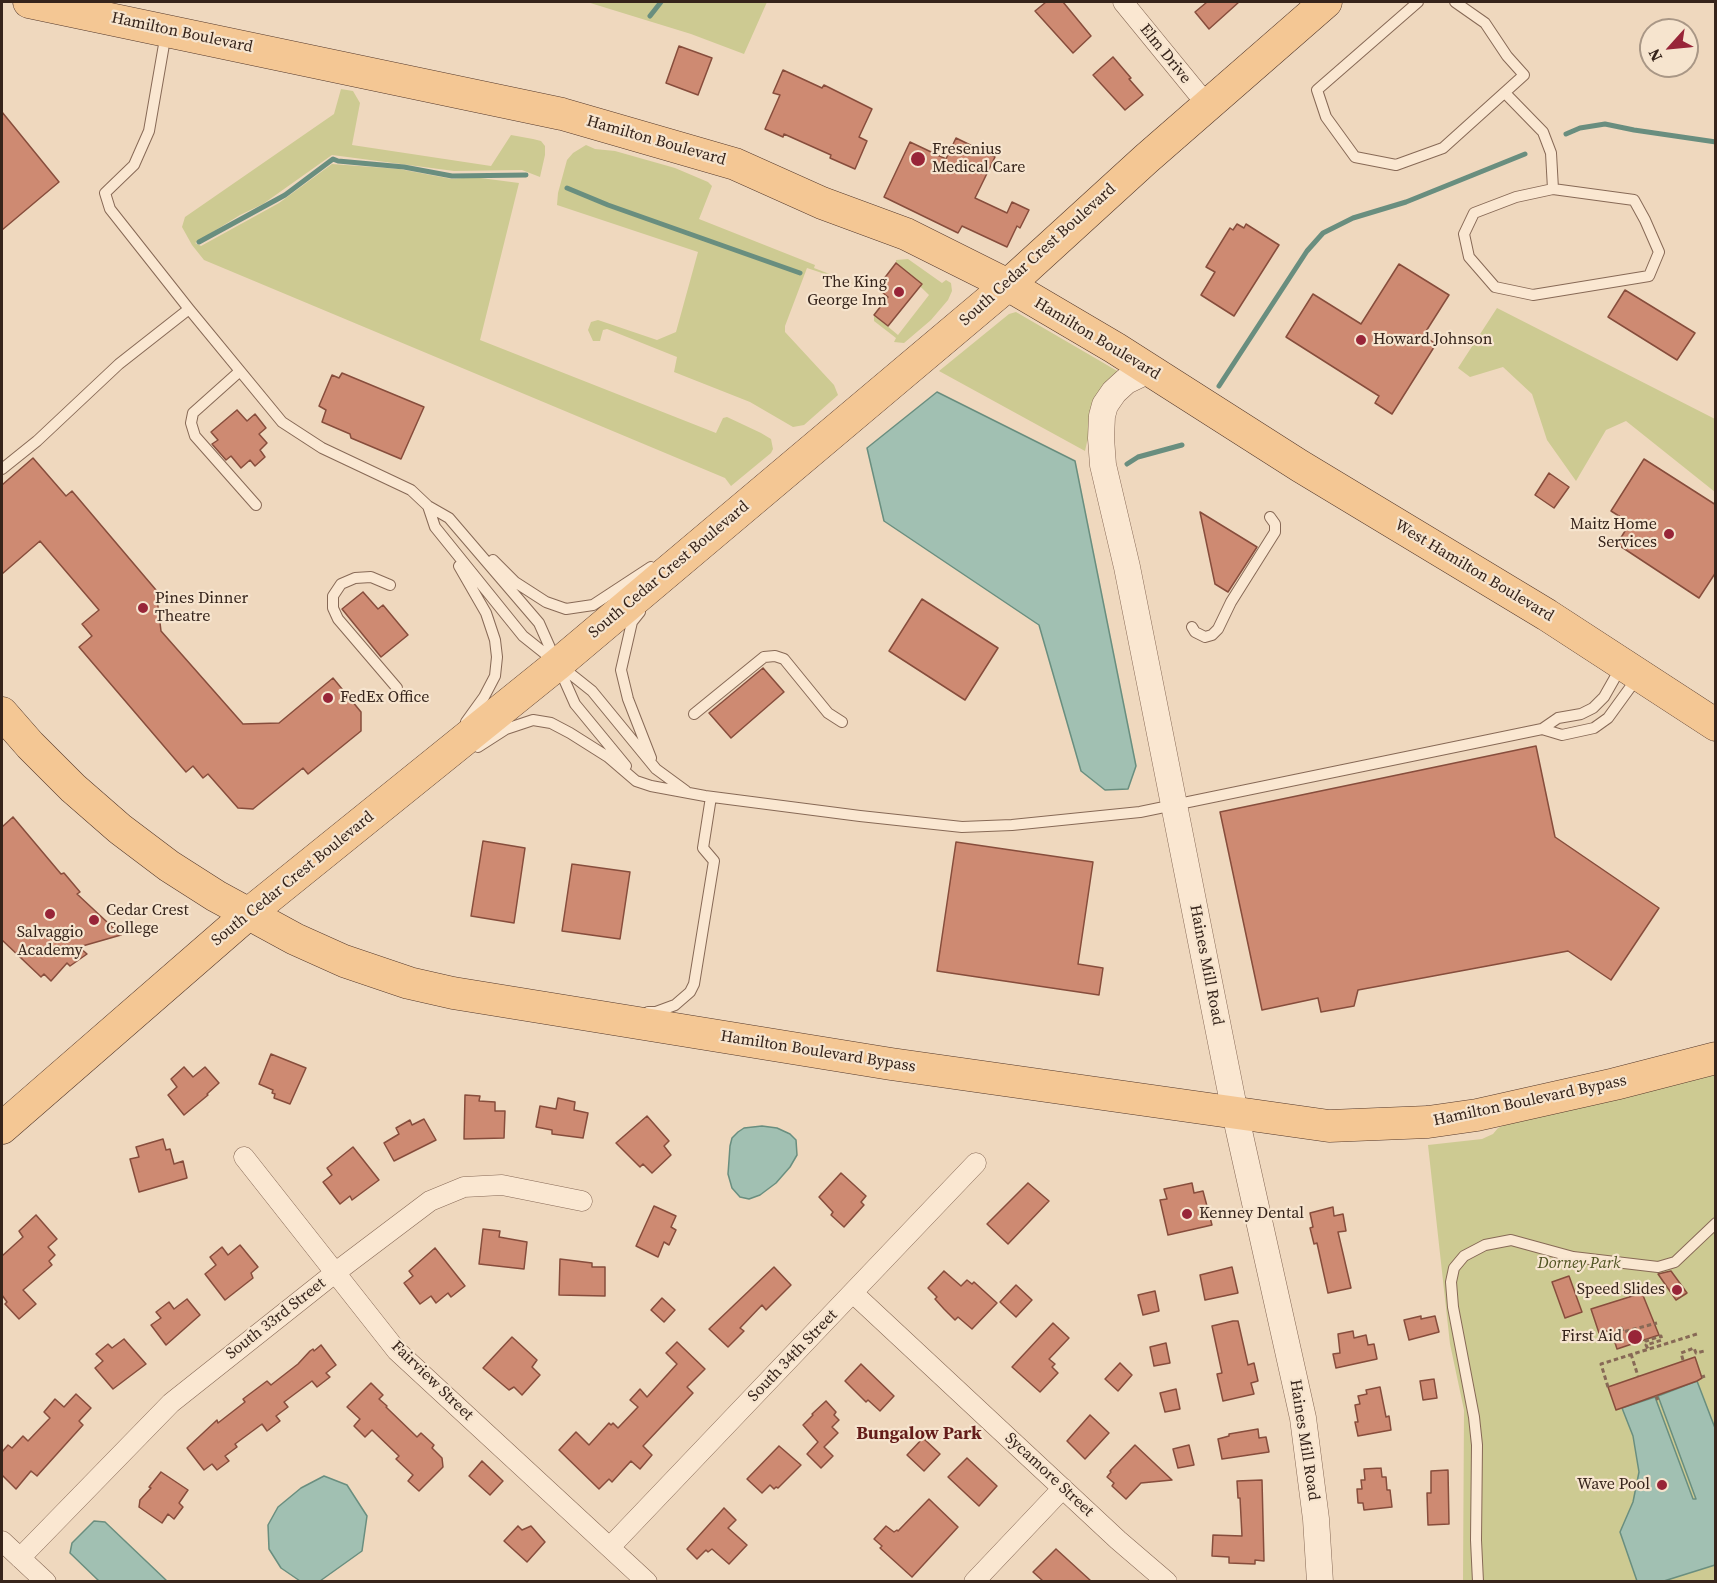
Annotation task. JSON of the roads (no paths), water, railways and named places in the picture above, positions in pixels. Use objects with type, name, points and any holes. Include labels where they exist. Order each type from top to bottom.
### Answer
[{"type":"main road","name":"Hamilton Boulevard","points":[[29,2],[167,29],[562,114],[735,164],[822,203],[906,234],[1008,285],[1230,421]]},
{"type":"main road","name":"South Cedar Crest Boulevard","points":[[2,1128],[247,915],[336,843],[450,762],[674,556],[746,505],[1008,285],[1146,159],[1326,2]]},
{"type":"main road","name":"West Hamilton Boulevard","points":[[1230,421],[1318,477],[1547,615],[1716,725]]},
{"type":"main road","name":"Hamilton Boulevard Bypass","points":[[2,713],[73,788],[120,829],[169,866],[247,915],[344,961],[409,983],[453,993],[891,1065],[1329,1126],[1428,1122],[1477,1115],[1716,1058]]},
{"type":"street","name":"Elm Drive","points":[[1122,2],[1208,106]]},
{"type":"street","name":"Haines Mill Road","points":[[1149,370],[1126,381],[1105,405],[1101,438],[1103,465],[1127,567],[1235,1113],[1304,1418],[1315,1509],[1320,1581]]},
{"type":"street","name":"Fairview Street","points":[[244,1156],[398,1351],[647,1581]]},
{"type":"street","name":"South 34th Street","points":[[610,1547],[976,1163]]},
{"type":"street","name":"South 33rd Street","points":[[20,1558],[171,1403],[414,1211],[447,1192],[464,1187],[502,1185],[582,1201]]},
{"type":"street","name":"Sycamore Street","points":[[853,1293],[1154,1572],[1167,1581]]},
{"type":"street","points":[[974,1581],[1063,1488]]},
{"type":"street","points":[[2,1541],[46,1581]]},
{"type":"lane","points":[[1418,2],[1317,90],[1326,117],[1355,157],[1396,165],[1443,148],[1524,75],[1507,56],[1485,23],[1455,2]]},
{"type":"lane","points":[[167,29],[149,131],[134,165],[105,193],[110,209],[282,422],[322,448],[411,490],[428,506],[449,518],[516,582],[546,602],[566,609],[593,605],[674,556]]},
{"type":"lane","points":[[1505,93],[1543,132],[1551,153],[1553,189]]},
{"type":"lane","points":[[1553,189],[1634,200],[1659,252],[1649,276],[1533,295],[1495,287],[1469,257],[1464,234],[1474,213],[1515,197],[1553,189]]},
{"type":"lane","points":[[2,470],[37,441],[119,364],[189,309]]},
{"type":"lane","points":[[240,371],[194,413],[191,423],[195,436],[256,505]]},
{"type":"lane","points":[[428,506],[435,527],[486,613],[495,640],[497,657],[495,676],[450,762]]},
{"type":"lane","points":[[1192,627],[1195,632],[1205,637],[1212,635],[1218,629],[1231,602],[1275,532],[1275,524],[1270,517]]},
{"type":"lane","points":[[449,518],[539,623],[575,704],[636,781]]},
{"type":"lane","points":[[435,527],[523,636],[592,691],[656,769],[689,793]]},
{"type":"lane","points":[[656,769],[627,699],[621,670],[632,622],[674,556]]},
{"type":"lane","points":[[390,585],[371,577],[354,578],[341,584],[333,596],[333,608],[338,619],[398,688]]},
{"type":"lane","points":[[694,714],[764,657],[775,656],[784,659],[828,713],[842,722]]},
{"type":"lane","points":[[1542,729],[1562,735],[1594,728],[1608,718],[1630,671]]},
{"type":"lane","points":[[450,762],[506,729],[533,720],[551,723],[570,733],[608,757],[636,781],[711,797],[962,827],[1079,819],[1174,806],[1542,729],[1558,718],[1581,714],[1593,708],[1630,671]]},
{"type":"lane","points":[[588,1015],[656,1012],[675,1005],[690,993],[694,984],[714,861],[703,848],[711,797]]},
{"type":"lane","points":[[1478,1581],[1477,1445],[1474,1417],[1453,1307],[1451,1282],[1454,1268],[1464,1256],[1485,1245],[1511,1240],[1573,1257],[1658,1267],[1675,1262],[1716,1224]]},
{"type":"waterway","points":[[650,16],[661,2]]},
{"type":"waterway","points":[[1566,134],[1580,128],[1605,124],[1716,142]]},
{"type":"waterway","points":[[1219,386],[1307,251],[1323,233],[1353,218],[1406,202],[1525,154]]},
{"type":"waterway","points":[[199,242],[285,195],[333,159],[404,167],[452,176],[526,175]]},
{"type":"waterway","points":[[567,188],[608,205],[800,273]]},
{"type":"waterway","points":[[1127,464],[1138,457],[1182,445]]},
{"type":"place","name":"Fresenius Medical Care","points":[[918,159]]},
{"type":"place","name":"The King George Inn","points":[[899,292]]},
{"type":"place","name":"Howard Johnson","points":[[1361,340]]},
{"type":"place","name":"Maitz Home Services","points":[[1669,534]]},
{"type":"place","name":"Pines Dinner Theatre","points":[[143,608]]},
{"type":"place","name":"FedEx Office","points":[[328,698]]},
{"type":"place","name":"Salvaggio Academy","points":[[50,914]]},
{"type":"place","name":"Cedar Crest College","points":[[94,920]]},
{"type":"place","name":"Kenney Dental","points":[[1187,1214]]},
{"type":"place","name":"Speed Slides","points":[[1677,1290]]},
{"type":"place","name":"First Aid","points":[[1635,1337]]},
{"type":"place","name":"Wave Pool","points":[[1662,1485]]},
{"type":"district","name":"Bungalow Park","points":[[919,1434]]},
{"type":"park label","name":"Dorney Park","points":[[1579,1264]]}]
